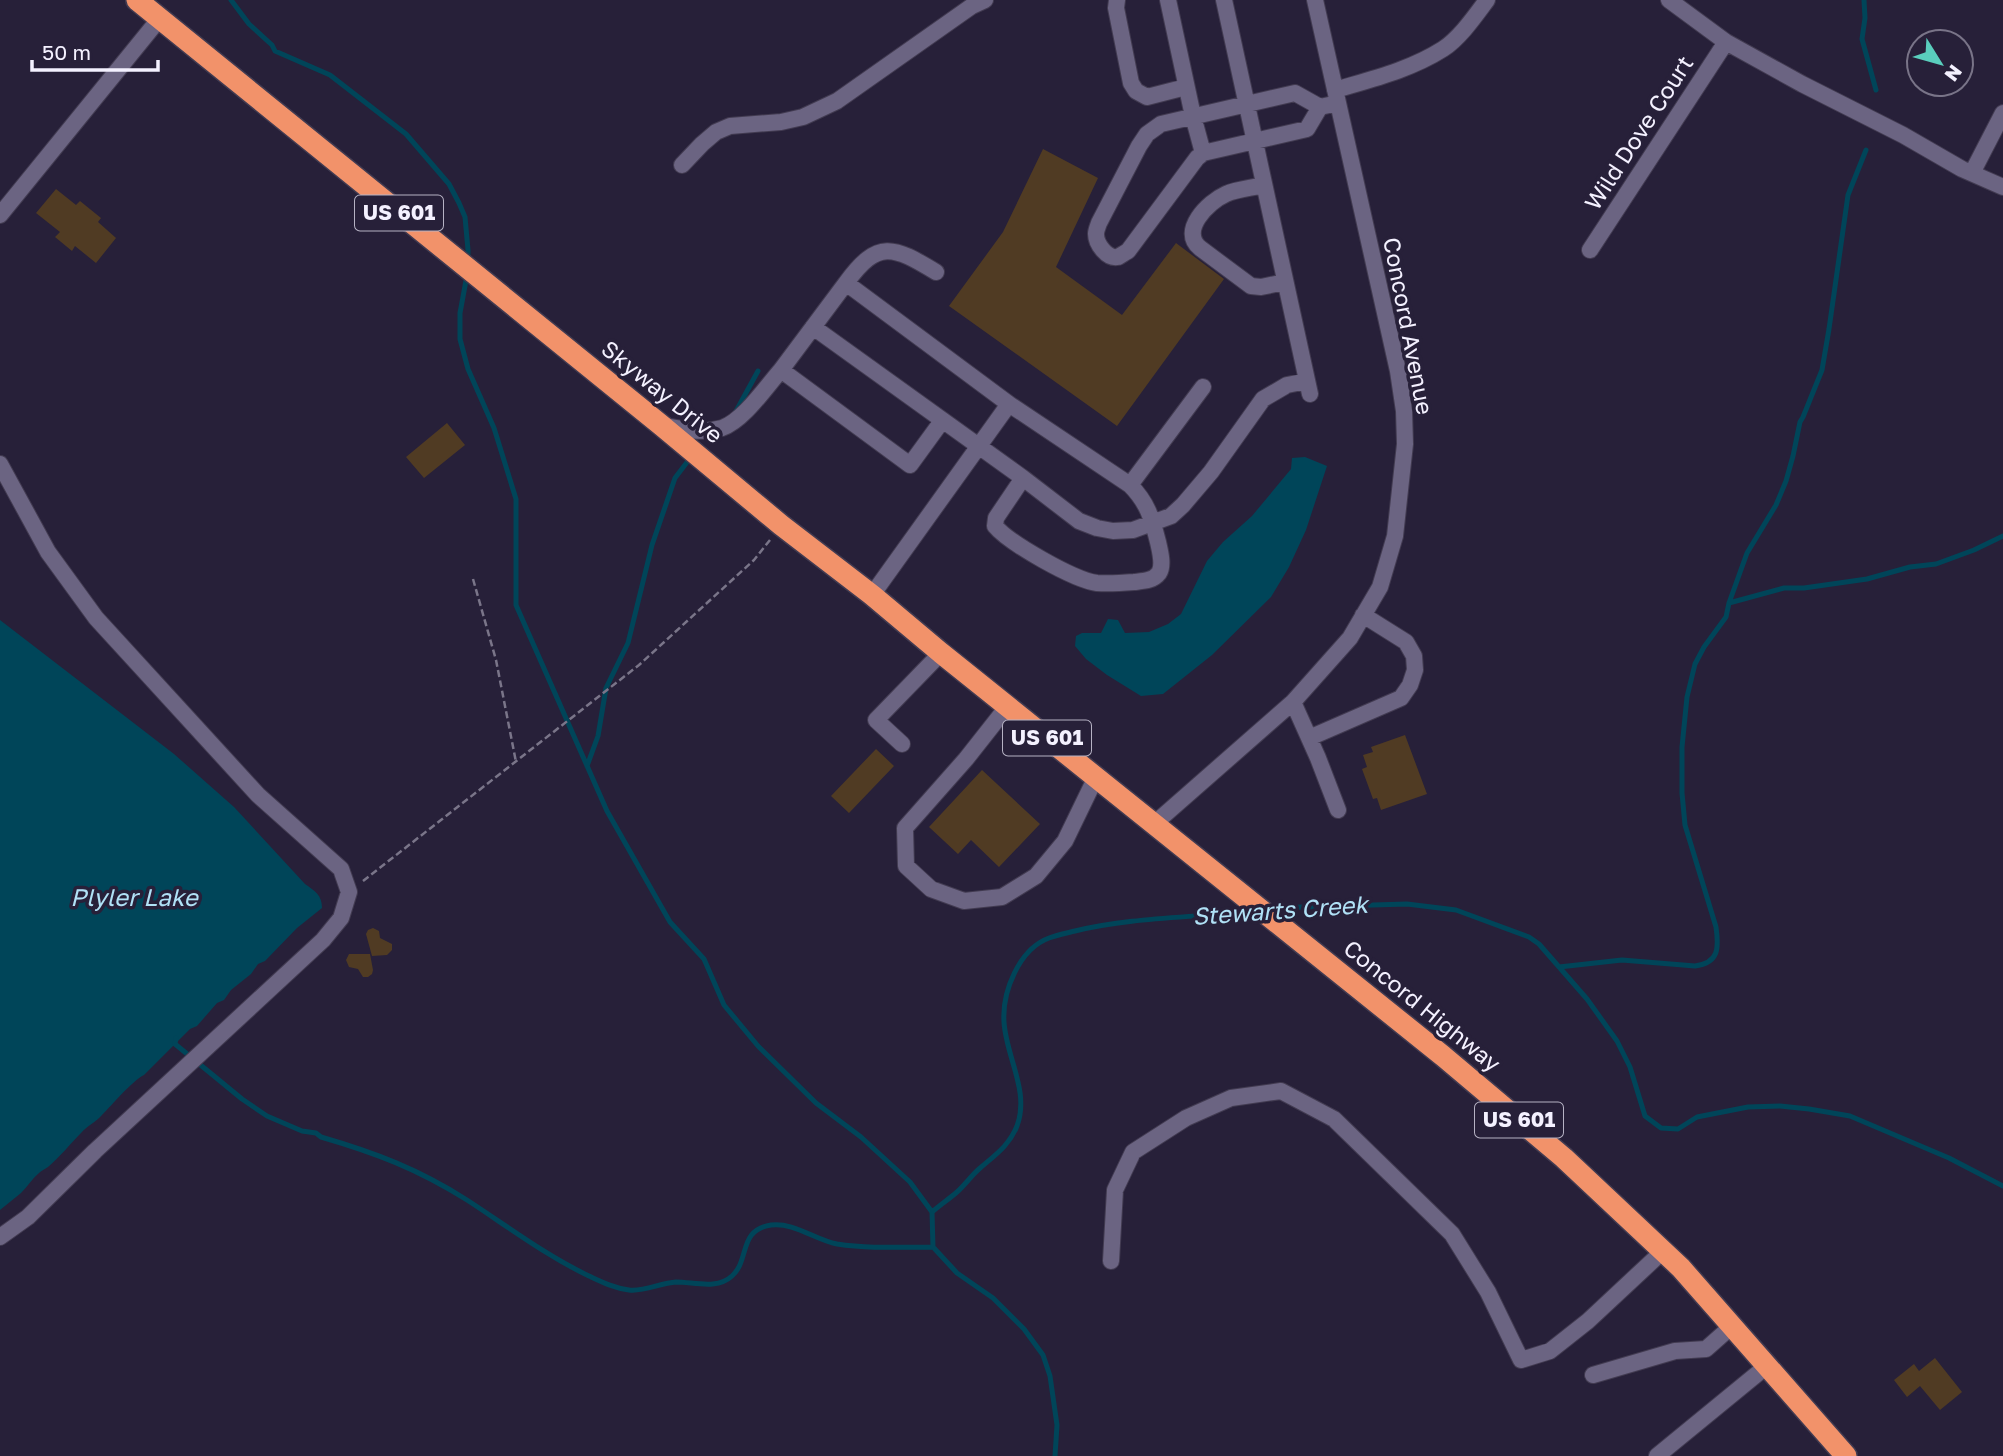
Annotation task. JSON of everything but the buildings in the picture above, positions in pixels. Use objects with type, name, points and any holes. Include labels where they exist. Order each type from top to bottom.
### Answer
[{"type":"highway","name":"Skyway Drive","points":[[137,0],[1154,824]]},
{"type":"highway","name":"Concord Highway","points":[[1154,824],[1564,1158],[1681,1268],[1846,1456]]},
{"type":"street","points":[[682,165],[716,132],[730,127],[803,117],[837,101],[972,6],[985,0]]},
{"type":"street","points":[[1117,0],[1116,8],[1131,83],[1136,91],[1147,97],[1186,87]]},
{"type":"street","points":[[1168,0],[1203,153]]},
{"type":"street","points":[[813,327],[1079,521],[1114,531],[1133,530],[1171,516],[1211,472],[1264,399],[1286,385],[1308,387],[1224,0]]},
{"type":"street","name":"Concord Avenue","points":[[1154,824],[1293,702],[1350,638],[1380,587],[1395,536],[1405,444],[1404,411],[1398,371],[1315,0]]},
{"type":"street","points":[[1320,107],[1295,93],[1161,124],[1147,134],[1139,146],[1099,223],[1096,234],[1098,242],[1104,251],[1119,257],[1128,251],[1203,153],[1307,129],[1320,107],[1336,97],[1399,72],[1445,48],[1487,0]]},
{"type":"street","points":[[1669,0],[1726,42],[2003,187]]},
{"type":"street","points":[[0,215],[160,18]]},
{"type":"street","name":"Wild Dove Court","points":[[1590,250],[1726,42]]},
{"type":"street","points":[[1972,173],[2003,113]]},
{"type":"street","points":[[1264,185],[1227,194],[1214,201],[1201,215],[1191,237],[1193,243],[1251,286],[1261,287],[1285,282]]},
{"type":"street","points":[[661,425],[692,431],[722,428],[736,420],[781,370],[859,265],[872,255],[892,250],[936,272]]},
{"type":"street","points":[[846,283],[1009,404],[1130,485],[1143,498],[1153,523],[1160,551],[1161,567],[1157,575],[1147,581],[1094,583],[1039,559],[999,531],[995,526],[996,518],[1023,478]]},
{"type":"street","points":[[781,370],[910,465],[942,421]]},
{"type":"street","points":[[1130,485],[1203,387]]},
{"type":"street","points":[[872,595],[1009,404]]},
{"type":"street","points":[[0,464],[48,552],[96,618],[258,796],[341,869],[349,892],[341,918],[323,940],[95,1151],[28,1217],[0,1237]]},
{"type":"street","points":[[1309,738],[1401,698],[1410,685],[1415,670],[1414,656],[1406,642],[1363,615]]},
{"type":"street","points":[[902,744],[876,720],[940,653]]},
{"type":"street","points":[[1293,702],[1338,810]]},
{"type":"street","points":[[1007,707],[966,759],[905,828],[906,866],[931,889],[964,901],[1002,897],[1036,876],[1065,841],[1096,777]]},
{"type":"street","points":[[1111,1261],[1115,1190],[1133,1152],[1186,1118],[1231,1098],[1281,1091],[1334,1119],[1452,1234],[1488,1292],[1521,1360],[1550,1351],[1588,1321],[1662,1251]]},
{"type":"street","points":[[1594,1375],[1675,1351],[1706,1349],[1732,1326]]},
{"type":"street","points":[[1657,1456],[1768,1366]]},
{"type":"path","points":[[349,892],[639,666],[754,560],[782,525]]},
{"type":"path","points":[[473,579],[496,660],[516,762]]},
{"type":"water","points":[[1305,457],[1327,466],[1306,530],[1289,567],[1271,597],[1212,655],[1163,694],[1141,696],[1086,659],[1075,646],[1076,636],[1082,633],[1101,633],[1108,619],[1118,620],[1125,633],[1149,632],[1168,624],[1181,614],[1207,561],[1223,542],[1252,516],[1291,469],[1292,458]]},
{"type":"water","name":"Plyler Lake","points":[[0,620],[174,754],[234,807],[317,894],[322,908],[297,928],[265,961],[258,964],[197,1026],[190,1029],[52,1164],[0,1210]]},
{"type":"waterway","points":[[231,0],[275,51],[330,75],[406,134],[449,184],[459,203],[465,217],[468,262]]},
{"type":"waterway","points":[[1864,0],[1862,39],[1876,90]]},
{"type":"waterway","points":[[1559,967],[1622,960],[1695,966],[1709,962],[1716,953],[1716,927],[1685,825],[1682,747],[1687,697],[1695,664],[1726,617],[1747,553],[1776,505],[1786,481],[1800,422],[1822,370],[1848,195],[1866,150]]},
{"type":"waterway","points":[[467,275],[460,313],[460,339],[468,369],[494,428],[516,499],[516,605],[607,811],[670,922],[704,959],[724,1005],[758,1046],[816,1103],[861,1137],[910,1182],[932,1212]]},
{"type":"waterway","points":[[735,413],[758,371]]},
{"type":"waterway","points":[[587,766],[598,736],[606,688],[628,643],[652,545],[675,478],[691,457]]},
{"type":"waterway","points":[[1729,603],[1784,588],[1804,588],[1867,579],[1910,567],[1936,564],[2003,536]]},
{"type":"waterway","name":"Stewarts Creek","points":[[1270,908],[1407,904],[1456,910],[1529,937],[1539,944],[1587,999],[1617,1041],[1630,1067],[1645,1116],[1661,1128],[1678,1129],[1697,1117],[1748,1107],[1809,1109],[1850,1116],[1949,1158],[2003,1186]]},
{"type":"waterway","name":"Stewarts Creek","points":[[1055,1456],[1057,1425],[1050,1376],[1043,1355],[1024,1329],[993,1298],[957,1273],[933,1247],[932,1212],[1001,1150],[1017,1126],[1021,1100],[1004,1022],[1009,985],[1029,952],[1055,936],[1097,926],[1141,920],[1250,911]]},
{"type":"waterway","points":[[176,1038],[175,1044],[267,1116],[414,1171],[467,1200],[557,1259],[618,1288],[646,1289],[676,1282],[719,1283],[732,1276],[737,1269],[754,1233],[771,1225],[788,1226],[837,1244],[933,1247]]}]
